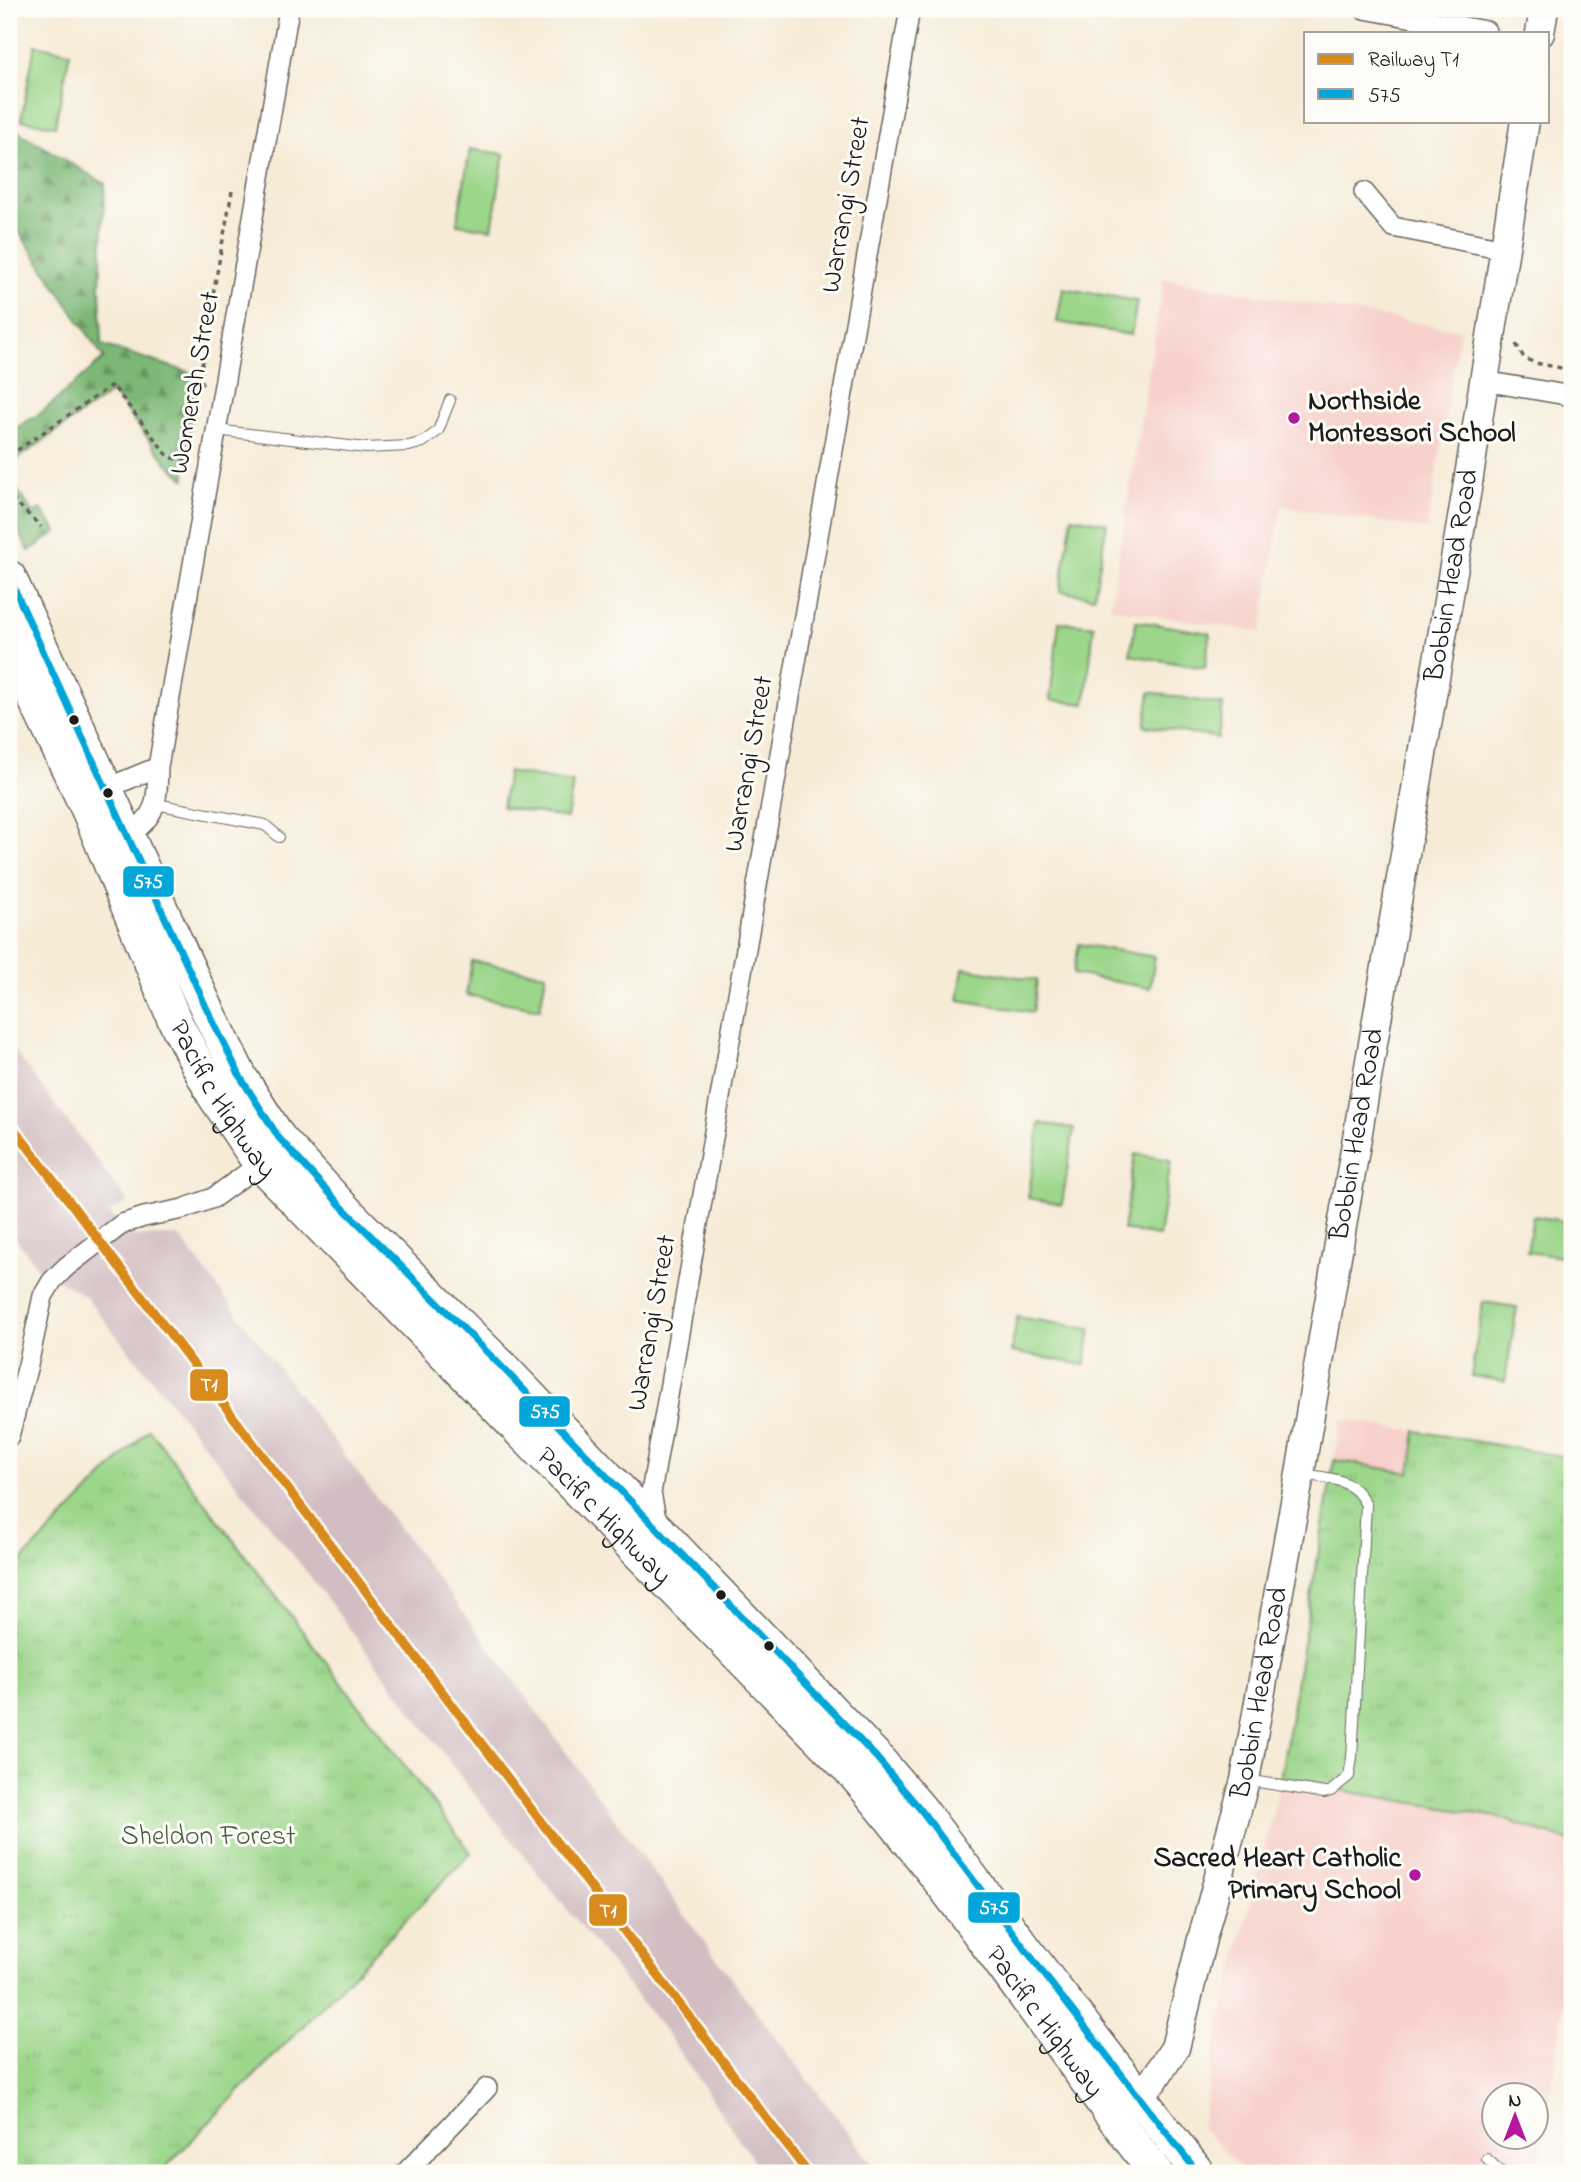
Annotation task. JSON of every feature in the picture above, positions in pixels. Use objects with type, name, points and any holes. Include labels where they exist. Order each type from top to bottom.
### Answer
[{"type":"highway","name":"Pacific Highway","points":[[9,577],[229,1054],[257,1106],[279,1138],[343,1208],[483,1348],[876,1756],[922,1810],[1123,2105],[1156,2173]]},
{"type":"highway","name":"Pacific Highway","points":[[9,646],[89,812],[174,1019],[213,1094],[260,1164],[853,1773],[898,1825],[1123,2105],[1198,2173]]},
{"type":"main road","points":[[1540,32],[1544,9]]},
{"type":"main road","name":"Bobbin Head Road","points":[[1123,2105],[1159,2074],[1175,2048],[1245,1780],[1300,1474],[1484,382],[1525,122]]},
{"type":"street","name":"Womerah Street","points":[[156,804],[158,767],[289,9]]},
{"type":"street","name":"Warrangi Street","points":[[658,1529],[651,1493],[910,9]]},
{"type":"street","points":[[1364,9],[1486,31]]},
{"type":"street","points":[[1364,192],[1393,228],[1504,248]]},
{"type":"street","points":[[1484,382],[1572,396]]},
{"type":"street","points":[[107,788],[158,767]]},
{"type":"street","points":[[128,836],[144,824],[156,804]]},
{"type":"street","points":[[9,1436],[43,1296],[52,1281],[122,1224],[183,1209],[214,1198],[260,1164]]},
{"type":"street","points":[[405,2173],[486,2088]]},
{"type":"lane","points":[[216,430],[366,448],[409,446],[423,442],[438,431],[450,400]]},
{"type":"lane","points":[[156,804],[265,825],[279,837]]},
{"type":"lane","points":[[1245,1780],[1324,1793],[1349,1776],[1366,1505],[1361,1494],[1342,1481],[1300,1474]]},
{"type":"lane","points":[[1486,2159],[1502,2173]]},
{"type":"path","points":[[1516,344],[1524,358],[1535,363],[1572,370]]},
{"type":"path","points":[[9,456],[111,385],[169,457],[196,463]]},
{"type":"path","points":[[9,488],[14,500],[41,527]]},
{"type":"shaded area","name":"Northside Montessori School","points":[[1164,279],[1460,330],[1427,529],[1282,506],[1261,632],[1110,608]]},
{"type":"shaded area","points":[[9,1043],[128,1202],[109,1213],[127,1236],[179,1236],[492,1651],[733,1981],[879,2173],[762,2173],[667,2034],[468,1786],[309,1575],[85,1296],[38,1268],[9,1230]]},
{"type":"shaded area","name":"Sacred Heart Catholic Primary School","points":[[1341,1419],[1572,1458],[1572,1957],[1550,2097],[1550,2080],[1480,2080],[1480,2150],[1542,2150],[1538,2173],[1245,2173],[1201,2127],[1218,2033],[1278,1794]]},
{"type":"green space","points":[[35,45],[70,52],[55,126],[21,120]]},
{"type":"green space","points":[[9,126],[105,184],[100,286],[102,345],[198,375],[186,454],[185,479],[167,463],[112,392],[12,463],[14,485],[33,513],[41,509],[57,532],[29,551],[9,514],[9,432],[41,413],[104,358],[9,217]]},
{"type":"green space","points":[[470,149],[504,154],[492,229],[457,224]]},
{"type":"green space","points":[[1063,288],[1137,301],[1131,335],[1057,322]]},
{"type":"green space","points":[[1072,517],[1107,523],[1094,597],[1060,591]]},
{"type":"green space","points":[[1136,621],[1210,633],[1205,668],[1130,655]]},
{"type":"green space","points":[[1059,622],[1094,626],[1085,704],[1050,700]]},
{"type":"green space","points":[[1150,692],[1223,705],[1218,738],[1145,726]]},
{"type":"green space","points":[[508,772],[573,783],[567,818],[502,807]]},
{"type":"green space","points":[[1079,944],[1155,957],[1150,988],[1073,974]]},
{"type":"green space","points":[[472,961],[546,974],[540,1009],[466,995]]},
{"type":"green space","points":[[963,968],[1037,980],[1033,1012],[958,1000]]},
{"type":"green space","points":[[1040,1123],[1074,1128],[1062,1204],[1028,1198]]},
{"type":"green space","points":[[1135,1154],[1171,1160],[1159,1236],[1123,1230]]},
{"type":"green space","points":[[1533,1216],[1572,1222],[1572,1258],[1527,1252]]},
{"type":"green space","points":[[1483,1302],[1517,1307],[1505,1381],[1471,1376]]},
{"type":"green space","points":[[1017,1317],[1091,1329],[1085,1365],[1011,1352]]},
{"type":"green space","name":"Sheldon Forest","points":[[149,1429],[471,1853],[160,2173],[9,2173],[9,1574]]},
{"type":"green space","points":[[1416,1431],[1572,1458],[1572,1842],[1497,1817],[1280,1780],[1334,1460],[1410,1473]]},
{"type":"rail line","name":"T1","points":[[9,1122],[808,2173]]},
{"type":"transit line","name":"575","points":[[9,577],[206,1007],[241,1078],[279,1138],[343,1208],[501,1366],[876,1757],[921,1810],[1198,2173]]},
{"type":"place","name":"Northside Montessori School","points":[[1294,418]]},
{"type":"place","name":"Sacred Heart Catholic Primary School","points":[[1415,1875]]}]
